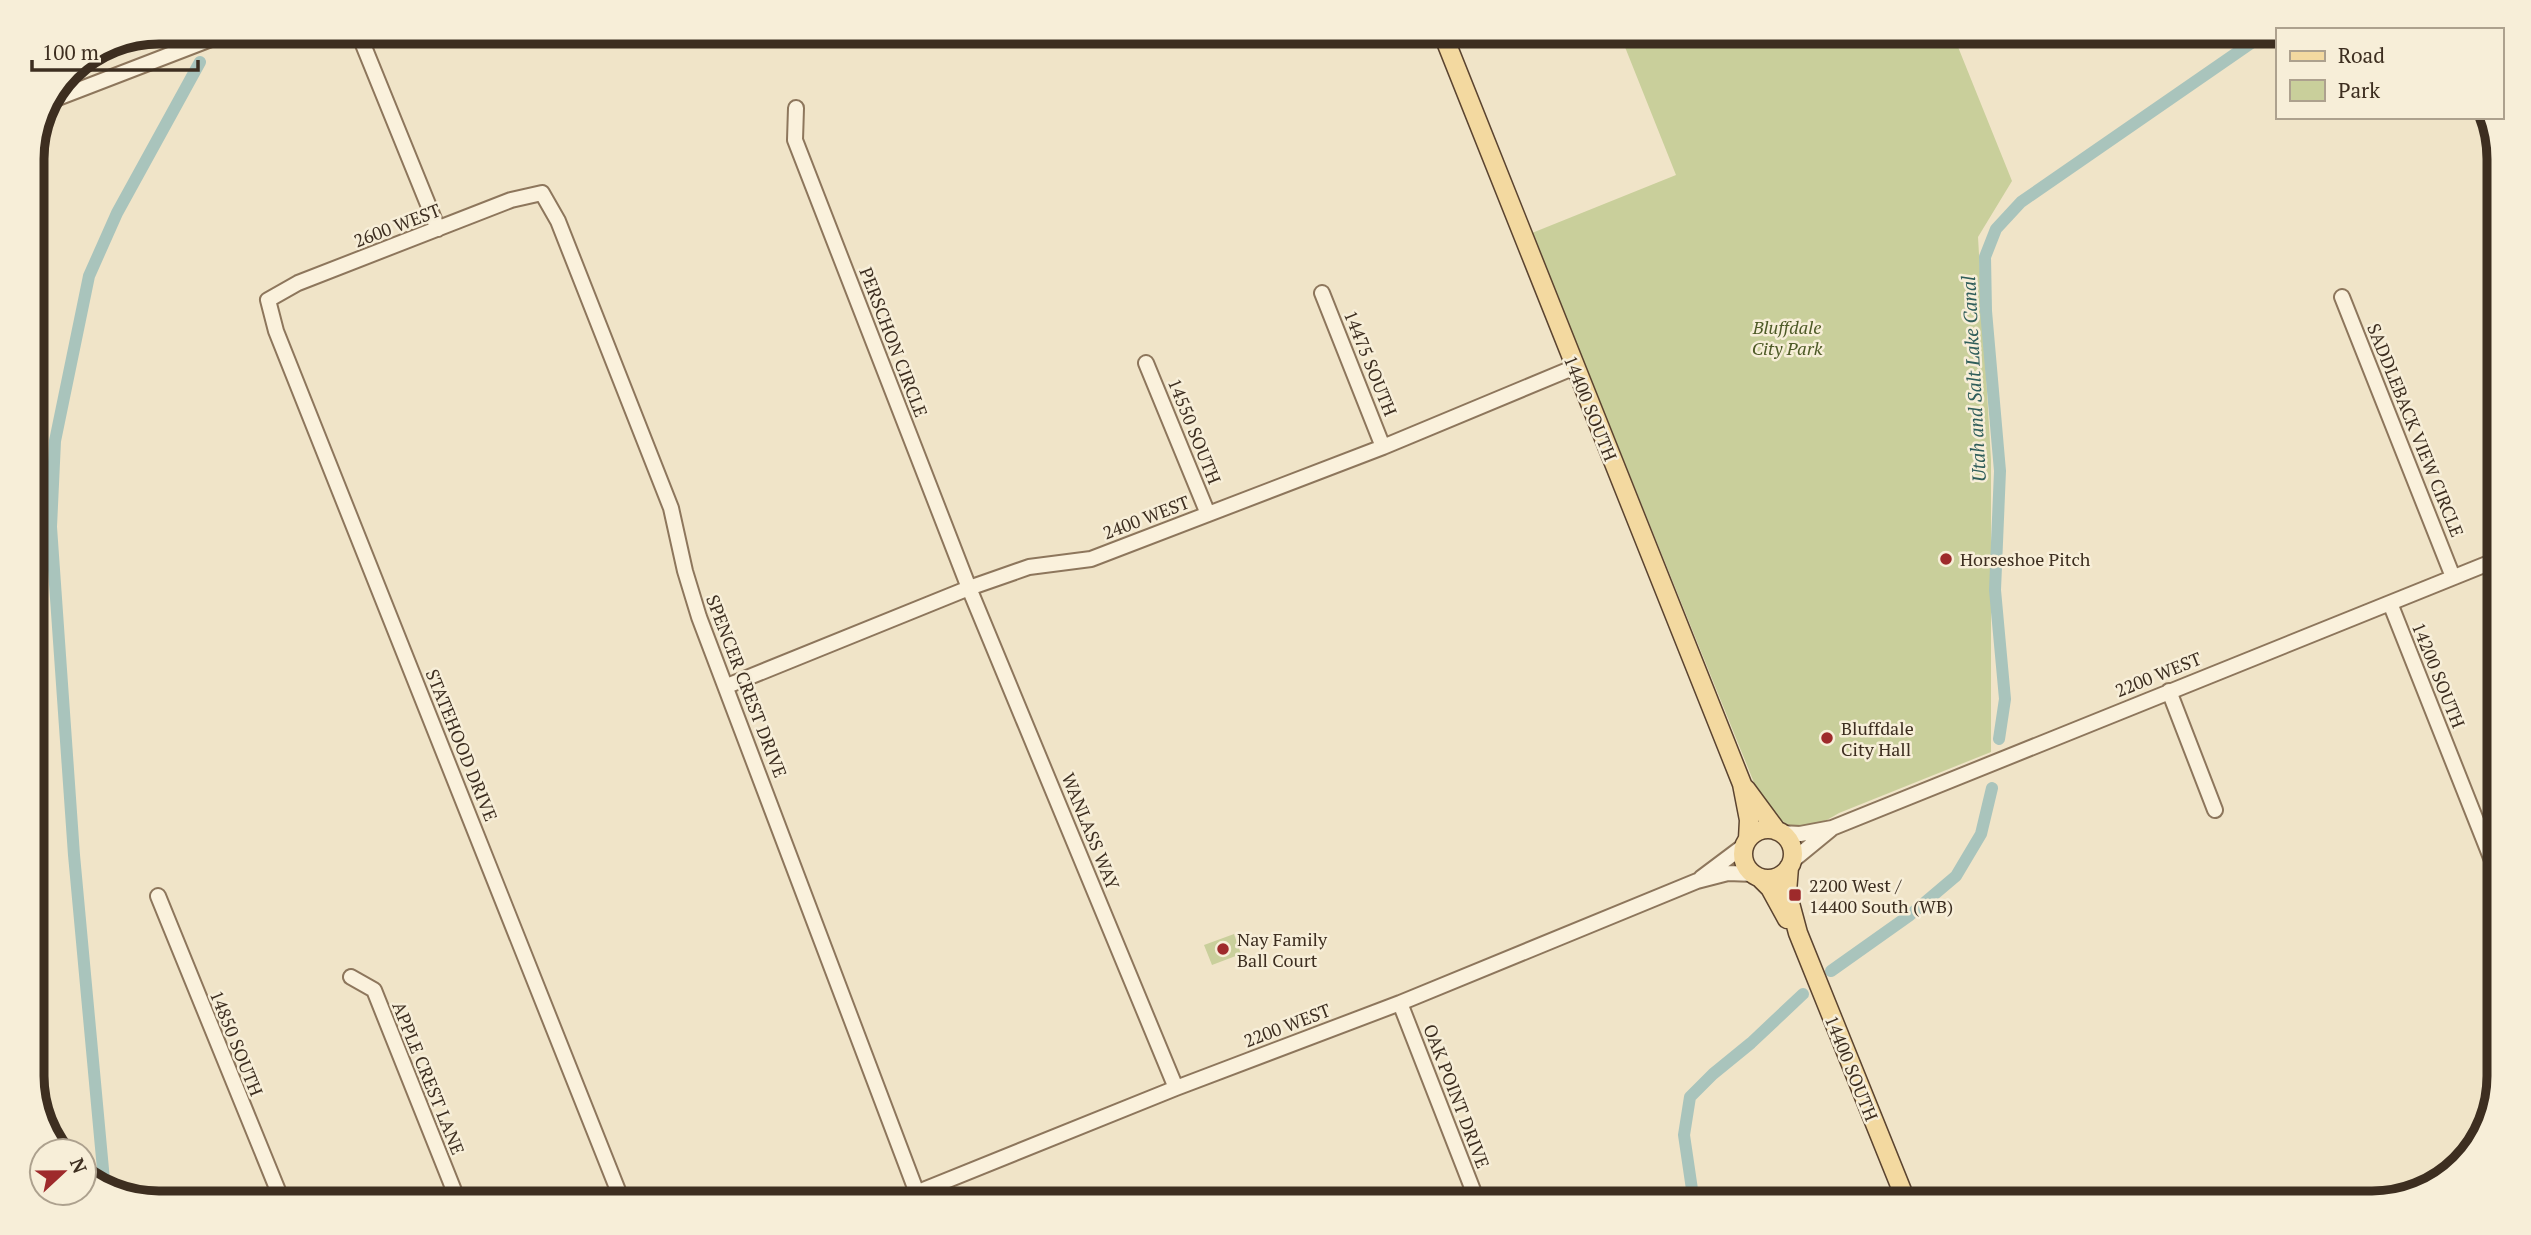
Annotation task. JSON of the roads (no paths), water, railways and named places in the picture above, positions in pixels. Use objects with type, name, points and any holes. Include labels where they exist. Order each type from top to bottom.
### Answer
[{"type":"main road","name":"14400 SOUTH","points":[[1447,44],[1742,784],[1749,821],[1746,842]]},
{"type":"main road","name":"14400 SOUTH","points":[[1742,784],[1779,832]]},
{"type":"main road","points":[[1760,831],[1779,832],[1791,844],[1790,864],[1777,877],[1757,876],[1744,862],[1746,842],[1760,831]]},
{"type":"main road","name":"14400 SOUTH","points":[[1790,864],[1787,892],[1798,933],[1902,1191]]},
{"type":"main road","name":"14400 SOUTH","points":[[1757,876],[1770,888],[1798,933]]},
{"type":"street","points":[[63,95],[182,44]]},
{"type":"street","points":[[363,44],[438,229]]},
{"type":"street","name":"PERSCHON CIRCLE","points":[[796,108],[795,140],[969,588]]},
{"type":"street","name":"2600 WEST","points":[[268,300],[298,283],[512,200],[542,193]]},
{"type":"street","name":"SPENCER CREST DRIVE","points":[[542,193],[558,222],[671,508],[685,571],[699,617],[916,1191]]},
{"type":"street","name":"14475 SOUTH","points":[[1322,293],[1383,447]]},
{"type":"street","name":"SADDLEBACK VIEW CIRCLE","points":[[2342,297],[2453,578]]},
{"type":"street","name":"STATEHOOD DRIVE","points":[[268,300],[276,331],[618,1191]]},
{"type":"street","name":"14550 SOUTH","points":[[1146,363],[1208,514]]},
{"type":"street","name":"2400 WEST","points":[[727,686],[969,588],[1030,567],[1091,559],[1383,447],[1575,367]]},
{"type":"street","name":"2200 WEST","points":[[1779,832],[1800,834],[1832,828],[2487,564]]},
{"type":"street","name":"WANLASS WAY","points":[[969,588],[1176,1088]]},
{"type":"street","name":"14200 SOUTH","points":[[2390,603],[2487,846]]},
{"type":"street","points":[[2169,691],[2215,810]]},
{"type":"street","name":"2200 WEST","points":[[1790,864],[1832,828]]},
{"type":"street","name":"2200 WEST","points":[[1697,881],[1746,842]]},
{"type":"street","name":"2200 WEST","points":[[924,1191],[1176,1088],[1400,1003],[1697,881],[1735,872],[1757,876]]},
{"type":"street","name":"14850 SOUTH","points":[[158,896],[278,1191]]},
{"type":"street","name":"APPLE CREST LANE","points":[[351,977],[374,990],[454,1191]]},
{"type":"street","name":"OAK POINT DRIVE","points":[[1400,1003],[1473,1191]]},
{"type":"waterway","name":"Utah and Salt Lake Canal","points":[[1999,739],[2005,699],[1995,590],[2000,471],[1986,311],[1985,257],[1996,229],[2021,202],[2250,44]]},
{"type":"waterway","points":[[104,1177],[74,855],[51,527],[55,441],[89,276],[117,213],[200,62]]},
{"type":"waterway","name":"Utah and Salt Lake Canal","points":[[1831,971],[1910,915],[1956,876],[1981,834],[1992,788]]},
{"type":"waterway","name":"Utah and Salt Lake Canal","points":[[1692,1191],[1684,1135],[1690,1097],[1803,994]]},
{"type":"place","name":"Horseshoe Pitch","points":[[1946,559]]},
{"type":"place","name":"Bluffdale City Hall","points":[[1827,738]]},
{"type":"place","name":"2200 West / 14400 South (WB)","points":[[1795,895]]},
{"type":"place","name":"Nay Family Ball Court","points":[[1223,949]]},
{"type":"park label","name":"Bluffdale City Park","points":[[1787,337]]}]
